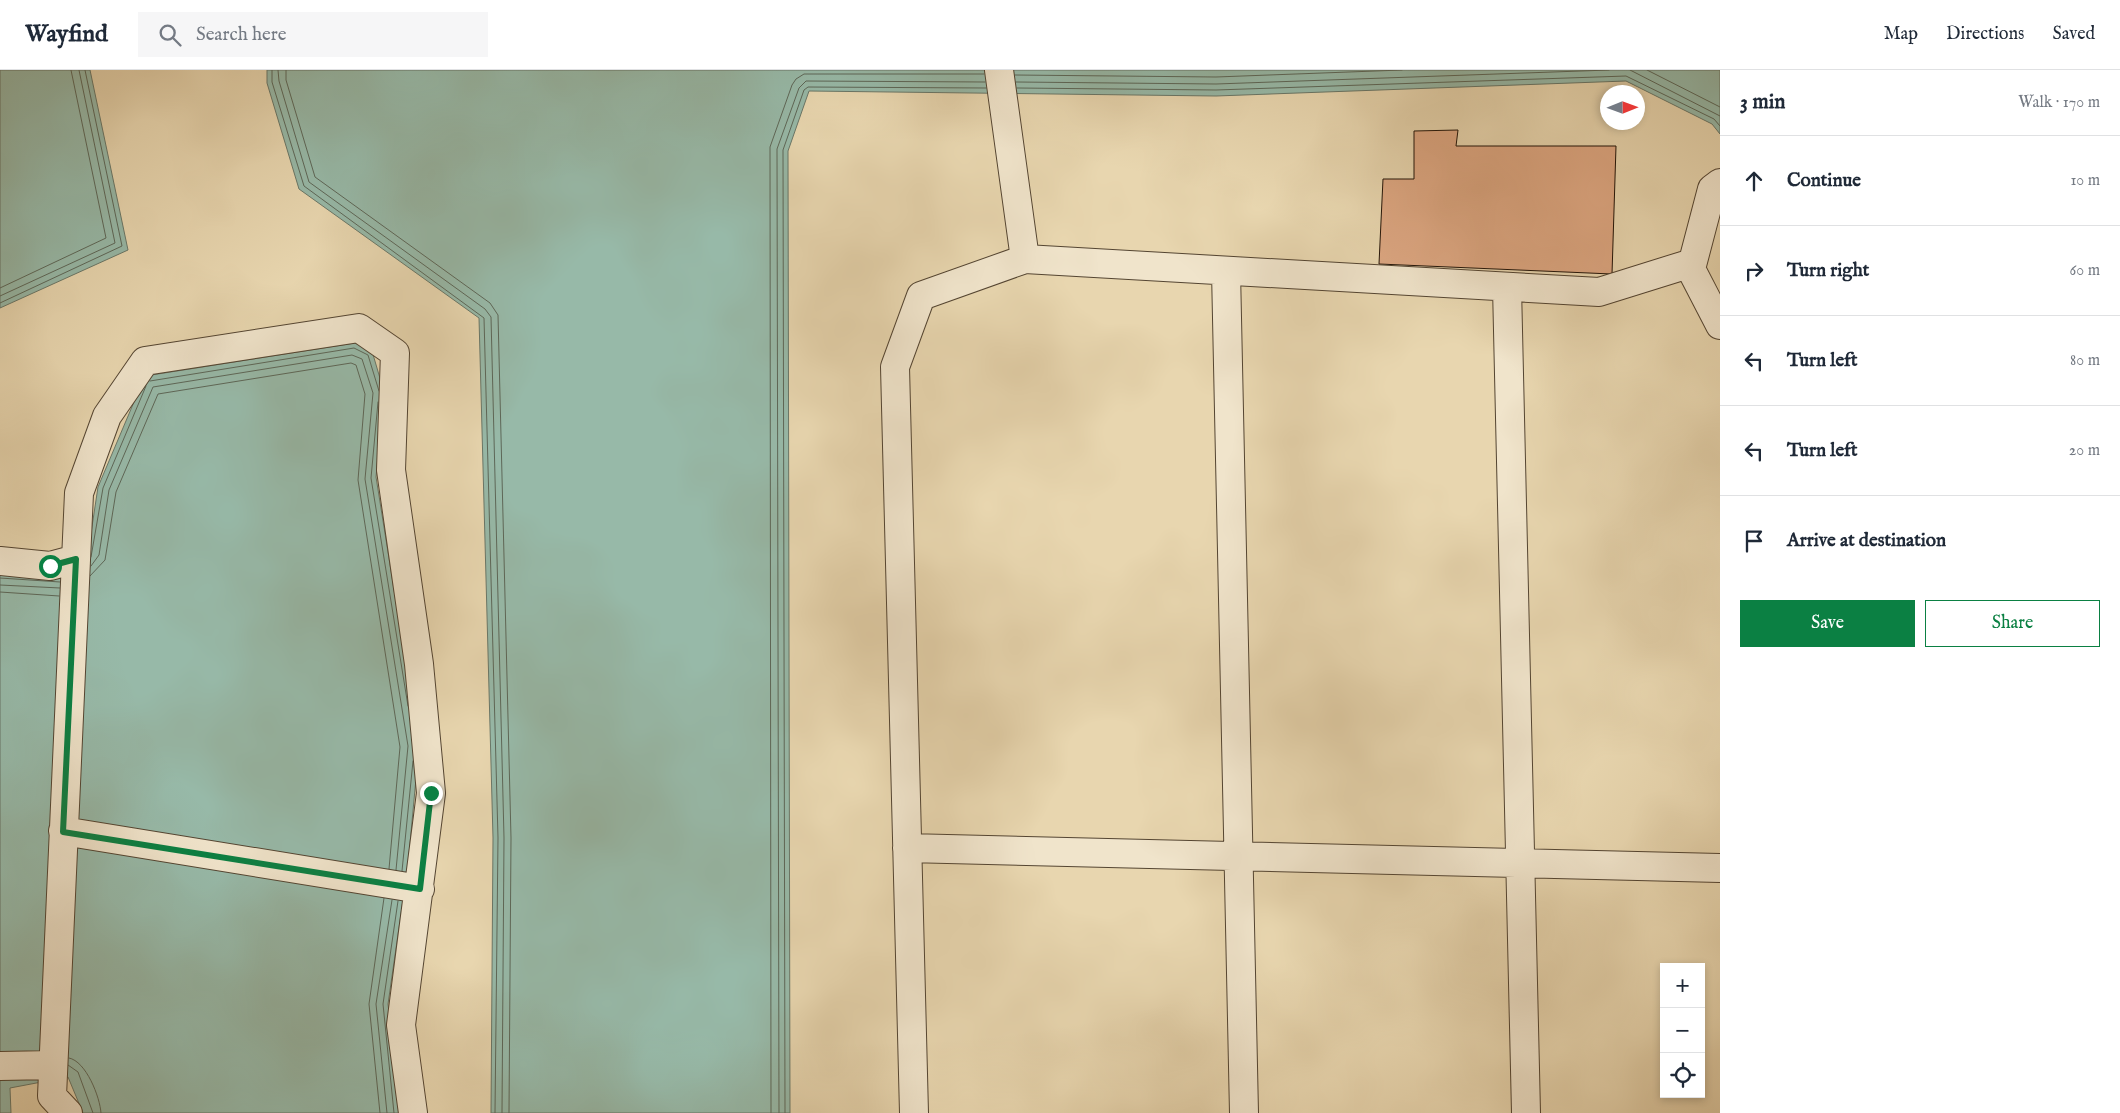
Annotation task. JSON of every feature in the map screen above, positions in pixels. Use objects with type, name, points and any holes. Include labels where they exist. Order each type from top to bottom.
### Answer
[{"type":"street","points":[[999,70],[1025,259]]},
{"type":"street","points":[[1720,183],[1712,189],[1691,268],[1720,325]]},
{"type":"street","points":[[914,1113],[895,367],[921,296],[1025,259],[1599,292],[1692,263]]},
{"type":"street","points":[[1226,271],[1244,1113]]},
{"type":"street","points":[[1507,287],[1526,1113]]},
{"type":"street","points":[[68,1113],[52,1096],[79,493],[107,416],[145,361],[358,328],[395,353],[391,470],[419,664],[431,793],[401,1025],[414,1113]]},
{"type":"street","points":[[0,561],[50,566],[76,559]]},
{"type":"street","points":[[63,832],[420,889]]},
{"type":"street","points":[[907,848],[1720,868]]},
{"type":"street","points":[[0,1066],[53,1065]]},
{"type":"water","points":[[0,70],[90,70],[128,250],[0,308]]},
{"type":"water","points":[[267,70],[1720,70],[1720,134],[1712,124],[1645,90],[1645,85],[1634,85],[1626,81],[1216,96],[809,91],[788,151],[790,1113],[491,1113],[493,838],[479,318],[299,189],[267,83]]},
{"type":"water","points":[[355,343],[372,351],[384,392],[376,477],[419,746],[408,865],[388,1004],[399,1113],[83,1113],[68,1077],[10,1088],[11,1113],[0,1113],[0,573],[88,553],[98,487],[145,376]]},
{"type":"building","points":[[1458,130],[1456,146],[1616,146],[1612,274],[1379,264],[1383,179],[1414,179],[1414,131]]},
{"type":"route","points":[[50,566],[76,559],[63,832],[420,889],[431,793]]}]
